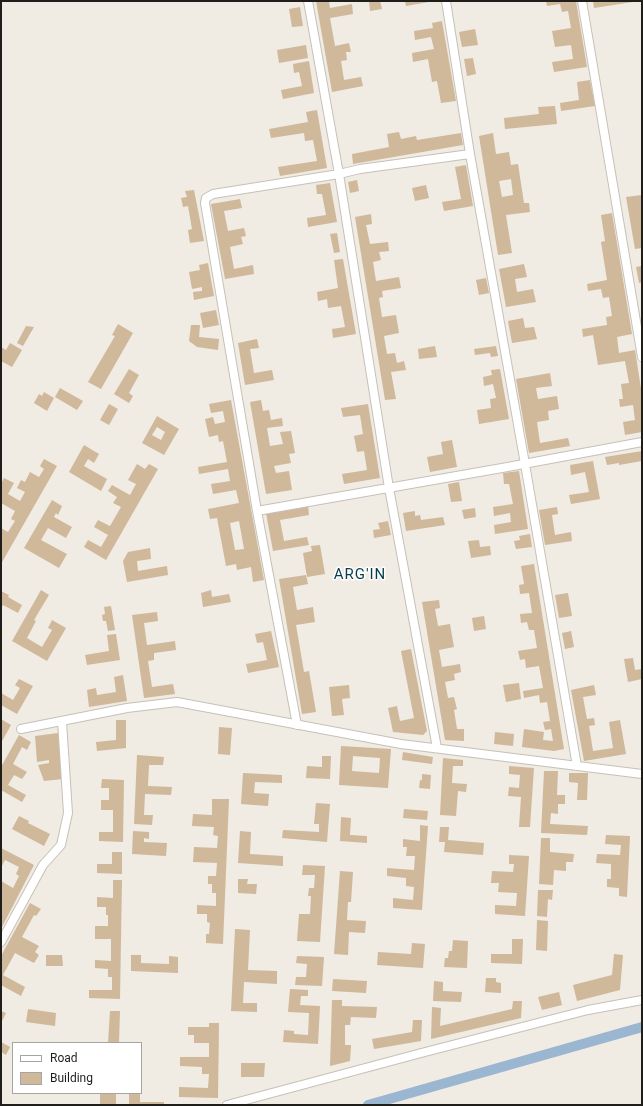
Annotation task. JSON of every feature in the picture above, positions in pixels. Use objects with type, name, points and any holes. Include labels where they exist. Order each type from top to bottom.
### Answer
[{"type":"street","points":[[308,1],[339,174],[389,488],[437,748]]},
{"type":"street","points":[[446,1],[470,154],[577,766]]},
{"type":"street","points":[[582,1],[642,358]]},
{"type":"street","points":[[297,725],[257,511],[205,202],[206,198],[212,194],[339,174],[360,169],[470,154]]},
{"type":"street","points":[[257,511],[642,442]]},
{"type":"street","points":[[21,729],[127,708],[177,702],[401,744],[642,774]]},
{"type":"street","points":[[1,942],[43,865],[60,845],[68,813],[62,721]]},
{"type":"street","points":[[227,1105],[588,1010],[642,1000]]},
{"type":"building","points":[[316,1],[329,1],[330,8],[352,4],[353,14],[330,18],[335,46],[349,43],[351,52],[346,52],[347,60],[341,61],[344,80],[361,77],[363,86],[332,92]]},
{"type":"building","points":[[369,1],[380,1],[382,9],[370,11]]},
{"type":"building","points":[[405,1],[429,1],[429,2],[406,6]]},
{"type":"building","points":[[546,1],[576,1],[587,67],[554,72],[552,62],[573,59],[571,45],[555,47],[552,31],[571,28],[568,11],[562,12],[560,4],[547,6]]},
{"type":"building","points":[[593,1],[633,1],[633,2],[594,8]]},
{"type":"building","points":[[300,7],[303,26],[292,27],[289,9]]},
{"type":"building","points":[[442,21],[456,101],[441,103],[437,81],[432,82],[428,59],[413,62],[412,53],[434,49],[431,37],[415,40],[414,31],[433,28],[432,23]]},
{"type":"building","points":[[475,29],[478,45],[462,47],[459,32]]},
{"type":"building","points":[[306,45],[308,58],[279,63],[277,50]]},
{"type":"building","points":[[473,58],[476,74],[467,76],[464,59]]},
{"type":"building","points":[[309,61],[314,93],[283,99],[281,90],[302,86],[299,72],[294,73],[293,64]]},
{"type":"building","points":[[590,80],[595,106],[561,111],[560,103],[579,100],[577,82]]},
{"type":"building","points":[[555,106],[557,124],[505,129],[504,118],[539,114],[538,107]]},
{"type":"building","points":[[317,110],[327,168],[280,176],[278,167],[317,161],[313,140],[305,141],[304,133],[271,138],[269,129],[308,122],[306,112]]},
{"type":"building","points":[[399,132],[401,139],[416,136],[417,140],[461,133],[463,145],[353,164],[352,154],[389,147],[387,134]]},
{"type":"building","points":[[493,133],[496,154],[509,152],[511,165],[518,164],[524,203],[529,203],[530,212],[506,215],[512,253],[498,255],[479,136]],"holes":[[[511,179],[513,195],[502,197],[499,181]]]},
{"type":"building","points":[[466,165],[473,206],[444,211],[442,202],[461,199],[455,167]]},
{"type":"building","points":[[357,180],[359,191],[350,193],[348,182]]},
{"type":"building","points":[[330,183],[337,222],[308,227],[307,218],[326,215],[322,194],[317,194],[316,185]]},
{"type":"building","points":[[426,185],[429,198],[415,201],[412,188]]},
{"type":"building","points":[[194,190],[204,241],[190,243],[188,230],[192,229],[188,206],[183,207],[181,198],[187,197],[185,191]]},
{"type":"building","points":[[642,195],[642,248],[635,249],[626,197]]},
{"type":"building","points":[[240,199],[242,208],[224,211],[228,231],[244,228],[246,236],[241,237],[243,244],[230,247],[234,269],[253,265],[254,274],[225,279],[211,204]]},
{"type":"building","points":[[612,213],[632,334],[617,337],[619,353],[635,350],[642,395],[642,432],[625,435],[623,422],[635,420],[633,405],[620,407],[619,399],[623,399],[621,384],[629,383],[625,361],[598,365],[593,335],[583,337],[582,329],[607,325],[606,317],[612,316],[609,297],[603,298],[601,289],[588,291],[587,284],[607,280],[601,242],[605,241],[601,215]]},
{"type":"building","points":[[371,214],[372,224],[366,225],[370,244],[388,242],[389,251],[379,252],[381,260],[373,262],[376,281],[399,277],[401,288],[382,291],[383,297],[379,298],[382,317],[396,315],[399,333],[384,336],[387,354],[395,353],[397,363],[404,361],[406,370],[391,372],[396,399],[385,400],[355,217]]},
{"type":"building","points":[[337,233],[340,252],[334,253],[330,234]]},
{"type":"building","points":[[343,259],[356,334],[333,338],[332,329],[345,327],[341,306],[328,308],[327,299],[318,301],[317,292],[338,288],[334,260]]},
{"type":"building","points":[[208,263],[214,296],[194,300],[193,292],[202,291],[202,287],[192,289],[189,272],[200,270],[199,265]]},
{"type":"building","points":[[524,264],[527,277],[515,279],[517,292],[533,289],[536,302],[506,307],[499,269]]},
{"type":"building","points":[[642,266],[642,282],[639,283],[636,267]]},
{"type":"building","points":[[486,278],[489,293],[479,295],[476,280]]},
{"type":"building","points":[[216,310],[219,325],[203,328],[200,313]]},
{"type":"building","points":[[523,318],[525,328],[534,327],[537,339],[512,343],[508,321]]},
{"type":"building","points":[[118,324],[133,333],[101,389],[88,382],[115,336],[112,335]]},
{"type":"building","points":[[191,325],[200,325],[199,337],[219,339],[218,350],[197,347],[189,341]]},
{"type":"building","points":[[26,326],[34,327],[23,346],[17,343]]},
{"type":"building","points":[[257,339],[259,348],[250,349],[254,373],[272,370],[274,380],[245,385],[238,343]]},
{"type":"building","points":[[10,343],[22,350],[12,367],[1,361],[1,347],[6,350]]},
{"type":"building","points":[[435,346],[437,357],[419,359],[418,349]]},
{"type":"building","points":[[496,346],[498,356],[491,357],[490,353],[475,355],[474,349]]},
{"type":"building","points":[[129,369],[139,375],[129,393],[133,396],[129,403],[114,394]]},
{"type":"building","points":[[500,369],[509,419],[479,424],[477,410],[491,408],[490,399],[496,398],[493,384],[484,386],[483,377],[492,375],[491,370]]},
{"type":"building","points":[[550,373],[552,386],[536,388],[538,399],[557,396],[559,409],[548,411],[549,420],[537,422],[540,443],[568,438],[570,446],[529,453],[516,379]]},
{"type":"building","points":[[60,388],[83,401],[77,410],[55,397]]},
{"type":"building","points":[[44,392],[54,398],[47,411],[34,403],[39,394],[42,396]]},
{"type":"building","points":[[231,400],[264,580],[253,582],[251,567],[237,570],[236,564],[226,566],[217,518],[210,519],[208,509],[239,503],[236,490],[213,494],[211,484],[230,481],[228,469],[199,474],[198,467],[227,462],[223,441],[219,442],[218,435],[209,437],[205,419],[213,417],[215,424],[225,422],[223,411],[211,413],[209,404]],"holes":[[[239,521],[244,549],[235,550],[230,523]]]},
{"type":"building","points":[[261,400],[263,411],[269,410],[271,420],[282,418],[283,426],[267,428],[270,446],[283,444],[280,432],[291,431],[295,453],[289,454],[291,463],[274,466],[276,473],[289,471],[292,490],[266,494],[250,402]]},
{"type":"building","points":[[109,404],[118,409],[109,425],[100,420]]},
{"type":"building","points":[[368,404],[380,478],[344,484],[342,474],[367,470],[364,451],[357,452],[354,436],[363,434],[360,415],[343,417],[341,408]]},
{"type":"building","points":[[157,416],[179,429],[164,455],[142,443]],"holes":[[[157,427],[165,432],[161,440],[152,435]]]},
{"type":"building","points":[[452,440],[457,467],[430,472],[427,457],[443,454],[441,442]]},
{"type":"building","points":[[84,445],[99,454],[94,463],[88,459],[84,466],[107,479],[101,491],[69,472]]},
{"type":"building","points":[[642,451],[642,461],[619,465],[619,463],[607,465],[605,457]]},
{"type":"building","points":[[44,459],[57,466],[1,564],[1,528],[8,532],[15,521],[11,519],[15,511],[1,503],[1,484],[4,478],[14,483],[8,494],[20,501],[25,492],[17,488],[21,480],[25,482],[30,472],[39,477],[44,469],[40,466]]},
{"type":"building","points":[[593,461],[600,499],[571,504],[569,495],[589,492],[585,472],[571,475],[570,465]]},
{"type":"building","points":[[137,464],[145,469],[149,464],[158,469],[106,560],[84,547],[88,540],[101,547],[108,535],[94,527],[98,520],[110,526],[121,507],[113,503],[117,497],[108,491],[112,485],[130,495],[136,484],[128,480]]},
{"type":"building","points":[[519,471],[528,529],[495,534],[494,525],[511,522],[510,513],[494,516],[493,507],[513,504],[509,484],[504,484],[503,473]]},
{"type":"building","points":[[459,482],[462,501],[451,502],[448,484]]},
{"type":"building","points":[[52,500],[62,506],[58,515],[56,513],[54,517],[72,527],[66,538],[48,528],[41,540],[67,554],[59,568],[24,548]]},
{"type":"building","points":[[308,505],[309,515],[280,520],[284,541],[307,537],[309,545],[273,551],[266,513]]},
{"type":"building","points":[[557,507],[558,514],[552,515],[555,535],[571,532],[572,541],[545,545],[539,510]]},
{"type":"building","points":[[475,508],[476,517],[464,519],[462,510]]},
{"type":"building","points":[[415,511],[415,516],[420,515],[421,520],[443,517],[445,525],[406,531],[403,513]]},
{"type":"building","points":[[388,521],[391,535],[374,538],[373,530],[380,529],[378,523]]},
{"type":"building","points":[[530,534],[532,547],[516,549],[514,541],[520,540],[519,536]]},
{"type":"building","points":[[479,540],[480,547],[490,546],[491,555],[471,558],[468,541]]},
{"type":"building","points":[[320,545],[325,574],[307,577],[303,553],[312,551],[311,546]]},
{"type":"building","points":[[150,548],[151,559],[137,561],[138,571],[167,566],[168,575],[127,582],[123,561],[128,552]]},
{"type":"building","points":[[534,564],[564,749],[554,751],[522,747],[524,729],[544,732],[543,740],[553,741],[551,729],[545,730],[543,722],[550,721],[547,702],[540,703],[539,695],[524,698],[523,691],[543,688],[539,666],[526,668],[525,659],[520,660],[518,651],[537,648],[534,630],[529,630],[527,622],[521,623],[520,614],[532,613],[529,593],[520,594],[519,585],[524,584],[521,566]]},
{"type":"building","points":[[306,575],[308,584],[293,587],[297,610],[313,607],[315,622],[296,625],[304,672],[309,671],[316,712],[302,714],[279,579]]},
{"type":"building","points":[[41,590],[49,595],[34,620],[36,621],[27,638],[42,647],[52,630],[48,628],[52,620],[66,628],[47,661],[12,641]]},
{"type":"building","points":[[211,590],[212,597],[229,594],[231,602],[203,607],[201,593]]},
{"type":"building","points":[[1,591],[22,605],[18,613],[3,605],[1,609]]},
{"type":"building","points":[[568,593],[572,616],[559,618],[555,595]]},
{"type":"building","points":[[439,600],[440,608],[435,609],[438,626],[450,624],[454,647],[439,650],[442,667],[460,664],[461,672],[454,674],[455,680],[445,682],[448,698],[454,697],[457,709],[454,710],[457,729],[464,729],[464,741],[445,740],[422,602]]},
{"type":"building","points":[[111,606],[115,630],[108,631],[106,621],[103,621],[102,615],[105,614],[104,607]]},
{"type":"building","points":[[157,612],[158,621],[144,623],[147,645],[175,641],[176,650],[154,653],[154,660],[148,661],[152,687],[173,684],[175,694],[144,698],[132,615]]},
{"type":"building","points":[[484,616],[486,629],[474,631],[472,618]]},
{"type":"building","points":[[271,631],[279,667],[248,673],[246,664],[267,660],[263,642],[257,643],[255,634]]},
{"type":"building","points":[[571,631],[574,647],[565,649],[562,633]]},
{"type":"building","points":[[116,634],[120,660],[87,665],[85,655],[109,651],[107,635]]},
{"type":"building","points":[[411,649],[427,731],[423,735],[393,732],[388,708],[397,706],[400,721],[414,718],[401,651]]},
{"type":"building","points":[[633,658],[635,670],[642,669],[642,679],[628,682],[624,659]]},
{"type":"building","points":[[123,675],[127,701],[89,707],[87,690],[96,688],[97,695],[116,692],[114,677]]},
{"type":"building","points":[[19,679],[33,686],[17,714],[1,705],[1,693],[13,700],[20,688],[15,685]]},
{"type":"building","points":[[519,683],[521,699],[506,702],[503,685]]},
{"type":"building","points":[[349,685],[350,698],[342,699],[344,715],[332,716],[329,687]]},
{"type":"building","points":[[594,685],[596,695],[583,697],[587,719],[594,718],[595,725],[589,726],[593,751],[613,748],[609,722],[620,720],[626,754],[584,761],[571,690]]},
{"type":"building","points":[[1,719],[11,725],[1,743]]},
{"type":"building","points":[[116,720],[126,720],[126,748],[97,751],[96,742],[116,740]]},
{"type":"building","points":[[219,727],[232,728],[230,755],[218,754]]},
{"type":"building","points":[[495,732],[514,734],[513,746],[494,744]]},
{"type":"building","points":[[58,733],[63,779],[44,781],[38,765],[49,763],[49,760],[37,762],[35,736]]},
{"type":"building","points":[[19,735],[31,742],[27,750],[22,747],[13,764],[27,772],[22,779],[14,775],[8,785],[26,795],[22,802],[1,790],[1,767]]},
{"type":"building","points":[[341,746],[391,749],[388,788],[339,785]],"holes":[[[353,756],[380,758],[379,773],[352,771]]]},
{"type":"building","points":[[403,752],[433,757],[432,764],[402,760]]},
{"type":"building","points":[[137,755],[164,757],[163,765],[149,765],[148,786],[172,787],[171,795],[145,794],[144,815],[153,815],[152,825],[134,824]]},
{"type":"building","points":[[322,756],[331,756],[330,779],[306,778],[307,766],[322,767]]},
{"type":"building","points":[[443,758],[463,760],[463,766],[453,766],[452,783],[467,784],[466,792],[458,791],[456,816],[440,815]]},
{"type":"building","points":[[509,766],[534,768],[530,827],[519,827],[521,797],[508,796],[509,787],[519,788],[520,775],[509,774]]},
{"type":"building","points":[[544,771],[558,771],[557,795],[565,795],[565,804],[558,804],[558,814],[551,813],[550,824],[588,826],[587,835],[541,833]]},
{"type":"building","points":[[243,773],[282,775],[282,783],[255,782],[254,793],[269,794],[268,806],[241,804]]},
{"type":"building","points":[[569,773],[588,773],[587,800],[577,800],[578,783],[569,782]]},
{"type":"building","points":[[422,774],[431,775],[430,789],[419,788],[420,780],[422,780]]},
{"type":"building","points":[[102,779],[124,780],[123,842],[99,841],[99,832],[113,832],[113,810],[101,810],[101,800],[109,800],[109,788],[101,788]]},
{"type":"building","points":[[212,799],[229,799],[223,944],[206,943],[206,934],[209,934],[210,923],[207,922],[207,914],[197,914],[197,905],[216,906],[216,893],[212,893],[212,884],[208,884],[208,876],[216,876],[217,863],[193,862],[194,847],[217,848],[218,836],[213,835],[214,827],[192,826],[193,814],[212,815]]},
{"type":"building","points":[[316,803],[330,804],[327,842],[282,838],[283,830],[319,832],[319,824],[314,824]]},
{"type":"building","points":[[404,809],[428,811],[427,820],[403,818]]},
{"type":"building","points":[[19,816],[29,821],[28,823],[50,834],[44,846],[12,829]]},
{"type":"building","points":[[341,817],[351,818],[350,835],[367,836],[367,843],[340,841]]},
{"type":"building","points":[[420,825],[428,826],[422,910],[393,908],[393,898],[413,900],[414,887],[406,886],[406,878],[387,876],[387,868],[414,870],[415,856],[406,856],[407,847],[403,847],[403,839],[420,841]]},
{"type":"building","points":[[440,827],[449,827],[448,840],[484,843],[483,855],[444,852],[445,842],[439,842]]},
{"type":"building","points":[[133,831],[149,832],[149,839],[144,838],[144,842],[167,843],[166,856],[132,854]]},
{"type":"building","points":[[240,831],[251,832],[250,854],[283,856],[283,866],[238,863]]},
{"type":"building","points":[[606,835],[630,836],[627,897],[619,896],[619,888],[607,887],[607,879],[611,879],[611,864],[596,863],[597,854],[620,855],[621,845],[605,844]]},
{"type":"building","points":[[541,838],[550,838],[550,852],[574,854],[573,862],[566,862],[566,871],[554,870],[553,885],[539,884]]},
{"type":"building","points":[[1,848],[34,865],[2,927],[1,881],[13,888],[19,876],[16,874],[19,867],[5,860],[1,868]]},
{"type":"building","points":[[112,852],[122,852],[122,874],[97,873],[97,864],[112,864]]},
{"type":"building","points":[[509,855],[529,856],[525,916],[495,914],[495,905],[516,906],[517,893],[498,892],[499,883],[491,883],[492,871],[513,872],[514,864],[509,864]]},
{"type":"building","points":[[303,865],[325,866],[320,942],[297,941],[299,914],[310,914],[311,896],[308,896],[309,888],[314,888],[315,875],[302,875]]},
{"type":"building","points":[[340,871],[353,872],[351,902],[348,902],[347,920],[366,921],[365,933],[349,932],[348,955],[334,954]]},
{"type":"building","points":[[238,879],[248,879],[247,884],[257,884],[256,894],[238,893]]},
{"type":"building","points":[[113,880],[122,880],[120,999],[89,998],[89,990],[112,990],[112,977],[108,977],[108,969],[95,968],[95,960],[111,961],[111,939],[95,939],[95,926],[108,926],[106,907],[97,907],[97,897],[113,898]]},
{"type":"building","points":[[538,890],[553,890],[552,900],[548,899],[547,917],[537,916]]},
{"type":"building","points":[[30,903],[41,909],[36,916],[34,915],[22,937],[39,946],[35,952],[39,955],[34,963],[15,953],[3,975],[25,987],[21,996],[1,985],[1,956]]},
{"type":"building","points":[[537,920],[548,921],[547,951],[536,950]]},
{"type":"building","points":[[235,929],[250,930],[248,970],[277,971],[277,984],[244,982],[243,1003],[257,1003],[257,1012],[231,1011]]},
{"type":"building","points":[[512,939],[523,939],[522,964],[491,963],[491,954],[512,954]]},
{"type":"building","points":[[453,940],[468,941],[467,968],[444,967],[445,958],[448,958],[449,951],[452,951]]},
{"type":"building","points":[[412,943],[425,944],[423,968],[377,965],[378,952],[411,954]]},
{"type":"building","points":[[614,954],[623,955],[620,990],[577,1001],[573,985],[612,975]]},
{"type":"building","points":[[46,955],[62,955],[63,966],[46,966]]},
{"type":"building","points":[[131,955],[141,955],[141,963],[169,964],[169,956],[178,957],[178,973],[131,971]]},
{"type":"building","points":[[297,956],[324,957],[322,986],[295,985],[296,977],[306,977],[307,964],[296,963]]},
{"type":"building","points":[[486,978],[496,978],[496,982],[501,983],[501,993],[485,992]]},
{"type":"building","points":[[333,979],[367,981],[366,993],[332,991]]},
{"type":"building","points":[[434,981],[443,982],[443,991],[462,992],[461,1002],[433,1001]]},
{"type":"building","points":[[290,989],[308,990],[308,996],[301,996],[300,1005],[320,1006],[318,1044],[283,1042],[284,1030],[294,1031],[294,1034],[308,1035],[309,1013],[288,1012]]},
{"type":"building","points":[[559,992],[562,1005],[542,1010],[538,997]]},
{"type":"building","points":[[332,1000],[342,1000],[342,1006],[377,1007],[376,1018],[351,1017],[350,1025],[345,1025],[345,1045],[351,1045],[350,1061],[330,1066]]},
{"type":"building","points":[[513,1001],[522,1001],[521,1018],[431,1039],[432,1007],[441,1008],[440,1026],[512,1009]]},
{"type":"building","points":[[28,1009],[56,1013],[55,1026],[26,1022]]},
{"type":"building","points":[[1,1011],[6,1013],[2,1021],[1,1020]]},
{"type":"building","points":[[110,1011],[120,1011],[119,1042],[108,1042]]},
{"type":"building","points":[[413,1020],[422,1020],[421,1041],[374,1049],[372,1039],[412,1032]]},
{"type":"building","points":[[209,1023],[219,1023],[218,1098],[179,1097],[179,1087],[208,1088],[209,1074],[202,1074],[202,1067],[180,1066],[180,1057],[209,1057],[209,1043],[194,1043],[194,1035],[188,1035],[188,1027],[209,1027]]},
{"type":"building","points":[[1,1042],[10,1047],[6,1055],[1,1052]]},
{"type":"building","points":[[241,1063],[265,1063],[264,1077],[241,1077]]},
{"type":"building","points":[[100,1094],[116,1094],[116,1105],[100,1105]]},
{"type":"building","points":[[129,1094],[140,1094],[140,1102],[164,1102],[164,1105],[129,1105]]},
{"type":"waterway","points":[[368,1105],[642,1027]]},
{"type":"district","name":"ARG'IN","points":[[360,575]]}]
